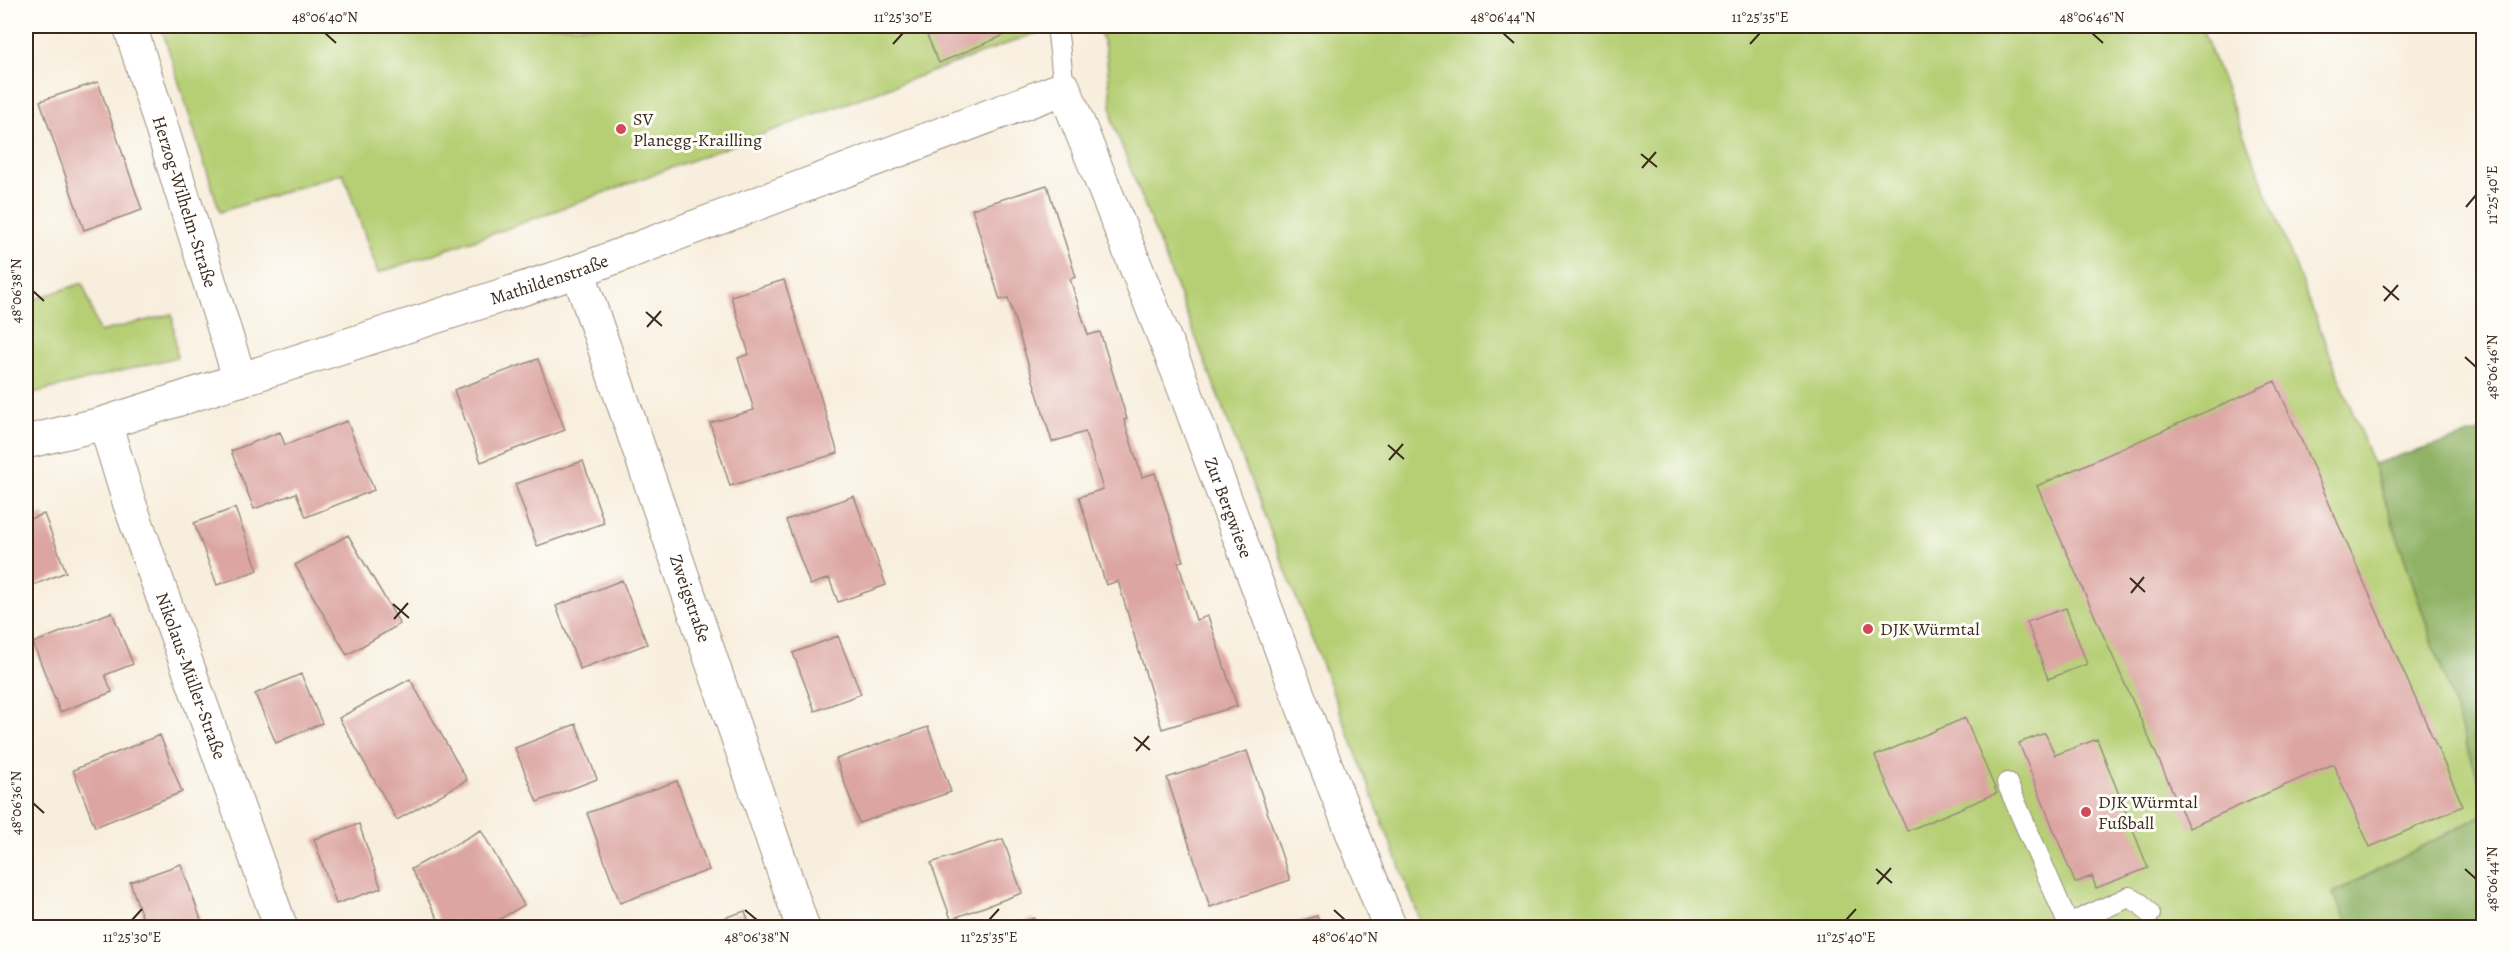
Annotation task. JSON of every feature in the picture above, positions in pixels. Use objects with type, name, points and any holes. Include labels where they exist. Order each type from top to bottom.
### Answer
[{"type":"street","name":"Herzog-Wilhelm-Straße","points":[[130,26],[240,380]]},
{"type":"street","name":"Mathildenstraße","points":[[26,442],[105,423],[578,271],[1064,88]]},
{"type":"street","name":"Zur Bergwiese","points":[[1064,88],[1178,372],[1300,700],[1390,927]]},
{"type":"street","name":"Zweigstraße","points":[[578,271],[803,927]]},
{"type":"street","name":"Nikolaus-Müller-Straße","points":[[105,423],[130,505],[282,927]]},
{"type":"lane","points":[[1057,26],[1064,88]]},
{"type":"lane","points":[[2007,783],[2069,926],[2129,897],[2150,914]]},
{"type":"green space","points":[[161,26],[1055,26],[506,229],[378,273],[343,173],[220,212]]},
{"type":"green space","name":"DJK Würmtal","points":[[1098,26],[2201,26],[2373,464],[2483,793],[2483,815],[2333,893],[2350,927],[1423,927],[1113,123],[1106,51]]},
{"type":"green space","points":[[83,283],[99,332],[172,314],[177,357],[26,395],[26,302]]},
{"type":"green space","points":[[2484,431],[2483,793],[2373,464]]},
{"type":"green space","points":[[2483,815],[2483,927],[2350,927],[2333,893]]},
{"type":"building","points":[[923,26],[1020,26],[1021,28],[939,63]]},
{"type":"building","points":[[98,82],[142,210],[84,230],[40,101]]},
{"type":"building","points":[[1047,185],[1076,277],[1070,279],[1088,335],[1100,332],[1142,477],[1155,473],[1183,561],[1178,562],[1196,620],[1208,616],[1237,706],[1162,729],[1118,581],[1106,585],[1079,497],[1103,489],[1085,432],[1052,442],[1008,298],[1000,300],[972,209]]},
{"type":"building","points":[[784,280],[838,453],[730,486],[710,423],[754,410],[738,358],[749,354],[731,296]]},
{"type":"building","points":[[538,359],[565,430],[481,462],[454,390]]},
{"type":"building","points":[[2275,381],[2463,806],[2370,847],[2333,764],[2189,828],[2037,486]]},
{"type":"building","points":[[347,421],[374,490],[306,517],[296,493],[254,509],[231,451],[280,432],[285,445]]},
{"type":"building","points":[[583,461],[604,523],[537,546],[515,484]]},
{"type":"building","points":[[854,496],[886,585],[838,602],[829,578],[810,585],[786,520]]},
{"type":"building","points":[[235,508],[258,570],[217,585],[194,523]]},
{"type":"building","points":[[44,514],[66,572],[26,588],[26,520]]},
{"type":"building","points":[[348,535],[400,624],[347,655],[295,565]]},
{"type":"building","points":[[622,580],[647,644],[580,669],[556,606]]},
{"type":"building","points":[[2066,608],[2087,664],[2048,679],[2027,622]]},
{"type":"building","points":[[112,612],[133,664],[105,675],[112,692],[60,712],[33,643]]},
{"type":"building","points":[[838,636],[861,694],[815,711],[793,653]]},
{"type":"building","points":[[301,674],[322,723],[276,743],[255,694]]},
{"type":"building","points":[[410,679],[467,780],[397,820],[339,718]]},
{"type":"building","points":[[1965,718],[1997,793],[1907,831],[1875,756]]},
{"type":"building","points":[[576,724],[597,779],[537,802],[515,748]]},
{"type":"building","points":[[928,727],[951,792],[859,823],[836,759]]},
{"type":"building","name":"DJK Würmtal Fußball","points":[[2045,733],[2055,755],[2097,739],[2148,868],[2096,888],[2092,876],[2075,883],[2019,743]]},
{"type":"building","points":[[160,735],[182,792],[95,827],[73,770]]},
{"type":"building","points":[[1247,751],[1290,880],[1210,907],[1167,778]]},
{"type":"building","points":[[677,781],[709,870],[620,903],[587,813]]},
{"type":"building","points":[[359,824],[381,888],[336,904],[314,839]]},
{"type":"building","points":[[481,830],[524,905],[485,928],[443,928],[411,869]]},
{"type":"building","points":[[1003,839],[1022,893],[951,919],[931,863]]},
{"type":"building","points":[[181,864],[204,928],[146,928],[130,882]]},
{"type":"building","points":[[745,911],[751,928],[697,928],[697,927]]},
{"type":"building","points":[[1317,916],[1321,928],[1280,928],[1280,927]]},
{"type":"building","points":[[1034,918],[1038,928],[1008,928],[1008,927]]},
{"type":"place","name":"SV Planegg-Krailling","points":[[621,129]]},
{"type":"place","name":"DJK Würmtal","points":[[1868,629]]},
{"type":"place","name":"DJK Würmtal Fußball","points":[[2086,812]]}]
